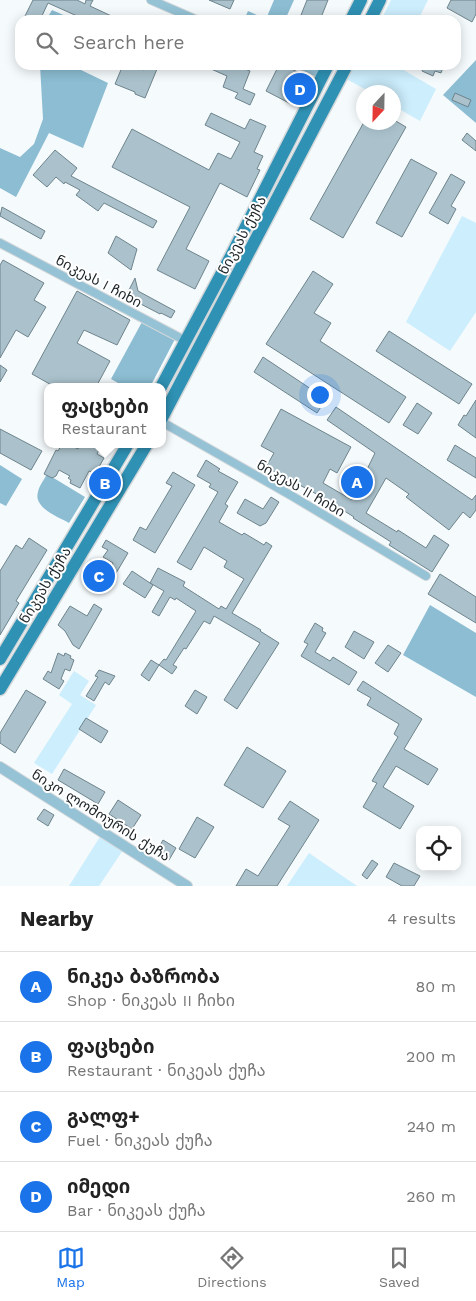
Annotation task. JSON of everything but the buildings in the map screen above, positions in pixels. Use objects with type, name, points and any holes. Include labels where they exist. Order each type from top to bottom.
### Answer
[{"type":"main road","points":[[354,15],[361,0]]},
{"type":"main road","points":[[372,15],[380,0]]},
{"type":"main road","name":"ნიკეას ქუჩა","points":[[163,383],[326,70]]},
{"type":"main road","name":"ნიკეას ქუჩა","points":[[166,410],[344,70]]},
{"type":"main road","name":"ნიკეას ქუჩა","points":[[0,659],[126,448]]},
{"type":"main road","name":"ნიკეას ქუჩა","points":[[0,689],[145,448]]},
{"type":"street","points":[[151,0],[186,15]]},
{"type":"street","name":"ნიკეას I ჩიხი","points":[[0,243],[186,342]]},
{"type":"street","name":"ნიკეას II ჩიხი","points":[[166,424],[292,496],[426,576]]},
{"type":"street","name":"ნიკო ლომოურის ქუჩა","points":[[0,767],[187,886]]},
{"type":"shaded area","points":[[274,0],[294,0],[287,15],[268,15]]},
{"type":"shaded area","points":[[391,0],[428,0],[420,15],[384,15]]},
{"type":"shaded area","points":[[52,10],[64,15],[49,15]]},
{"type":"shaded area","points":[[248,11],[257,15],[246,15]]},
{"type":"shaded area","points":[[476,60],[476,123],[443,95]]},
{"type":"shaded area","points":[[40,70],[81,70],[108,83],[83,148],[49,133],[16,197],[0,188],[0,148],[20,157],[34,144],[43,119]]},
{"type":"shaded area","points":[[344,70],[404,70],[436,89],[420,121],[401,110],[401,85],[357,85],[341,76]]},
{"type":"shaded area","points":[[462,216],[476,223],[476,312],[450,351],[406,322]]},
{"type":"shaded area","points":[[142,322],[175,339],[152,383],[118,383],[111,379]]},
{"type":"shaded area","points":[[0,465],[22,479],[6,506],[0,503]]},
{"type":"shaded area","points":[[47,474],[85,497],[69,523],[48,511],[39,503],[37,498],[40,485]]},
{"type":"shaded area","points":[[430,605],[476,633],[476,697],[403,655]]},
{"type":"shaded area","points":[[74,671],[89,681],[80,695],[96,705],[52,774],[34,763],[72,704],[59,695]]},
{"type":"shaded area","points":[[103,832],[125,847],[99,886],[69,886]]},
{"type":"shaded area","points":[[309,853],[357,886],[287,886]]},
{"type":"place","name":"იმედი","points":[[300,89]]},
{"type":"place","name":"ნიკეა ბაზრობა","points":[[357,482]]},
{"type":"place","name":"ფაცხები","points":[[105,483]]},
{"type":"place","name":"გალფ+","points":[[99,576]]}]
